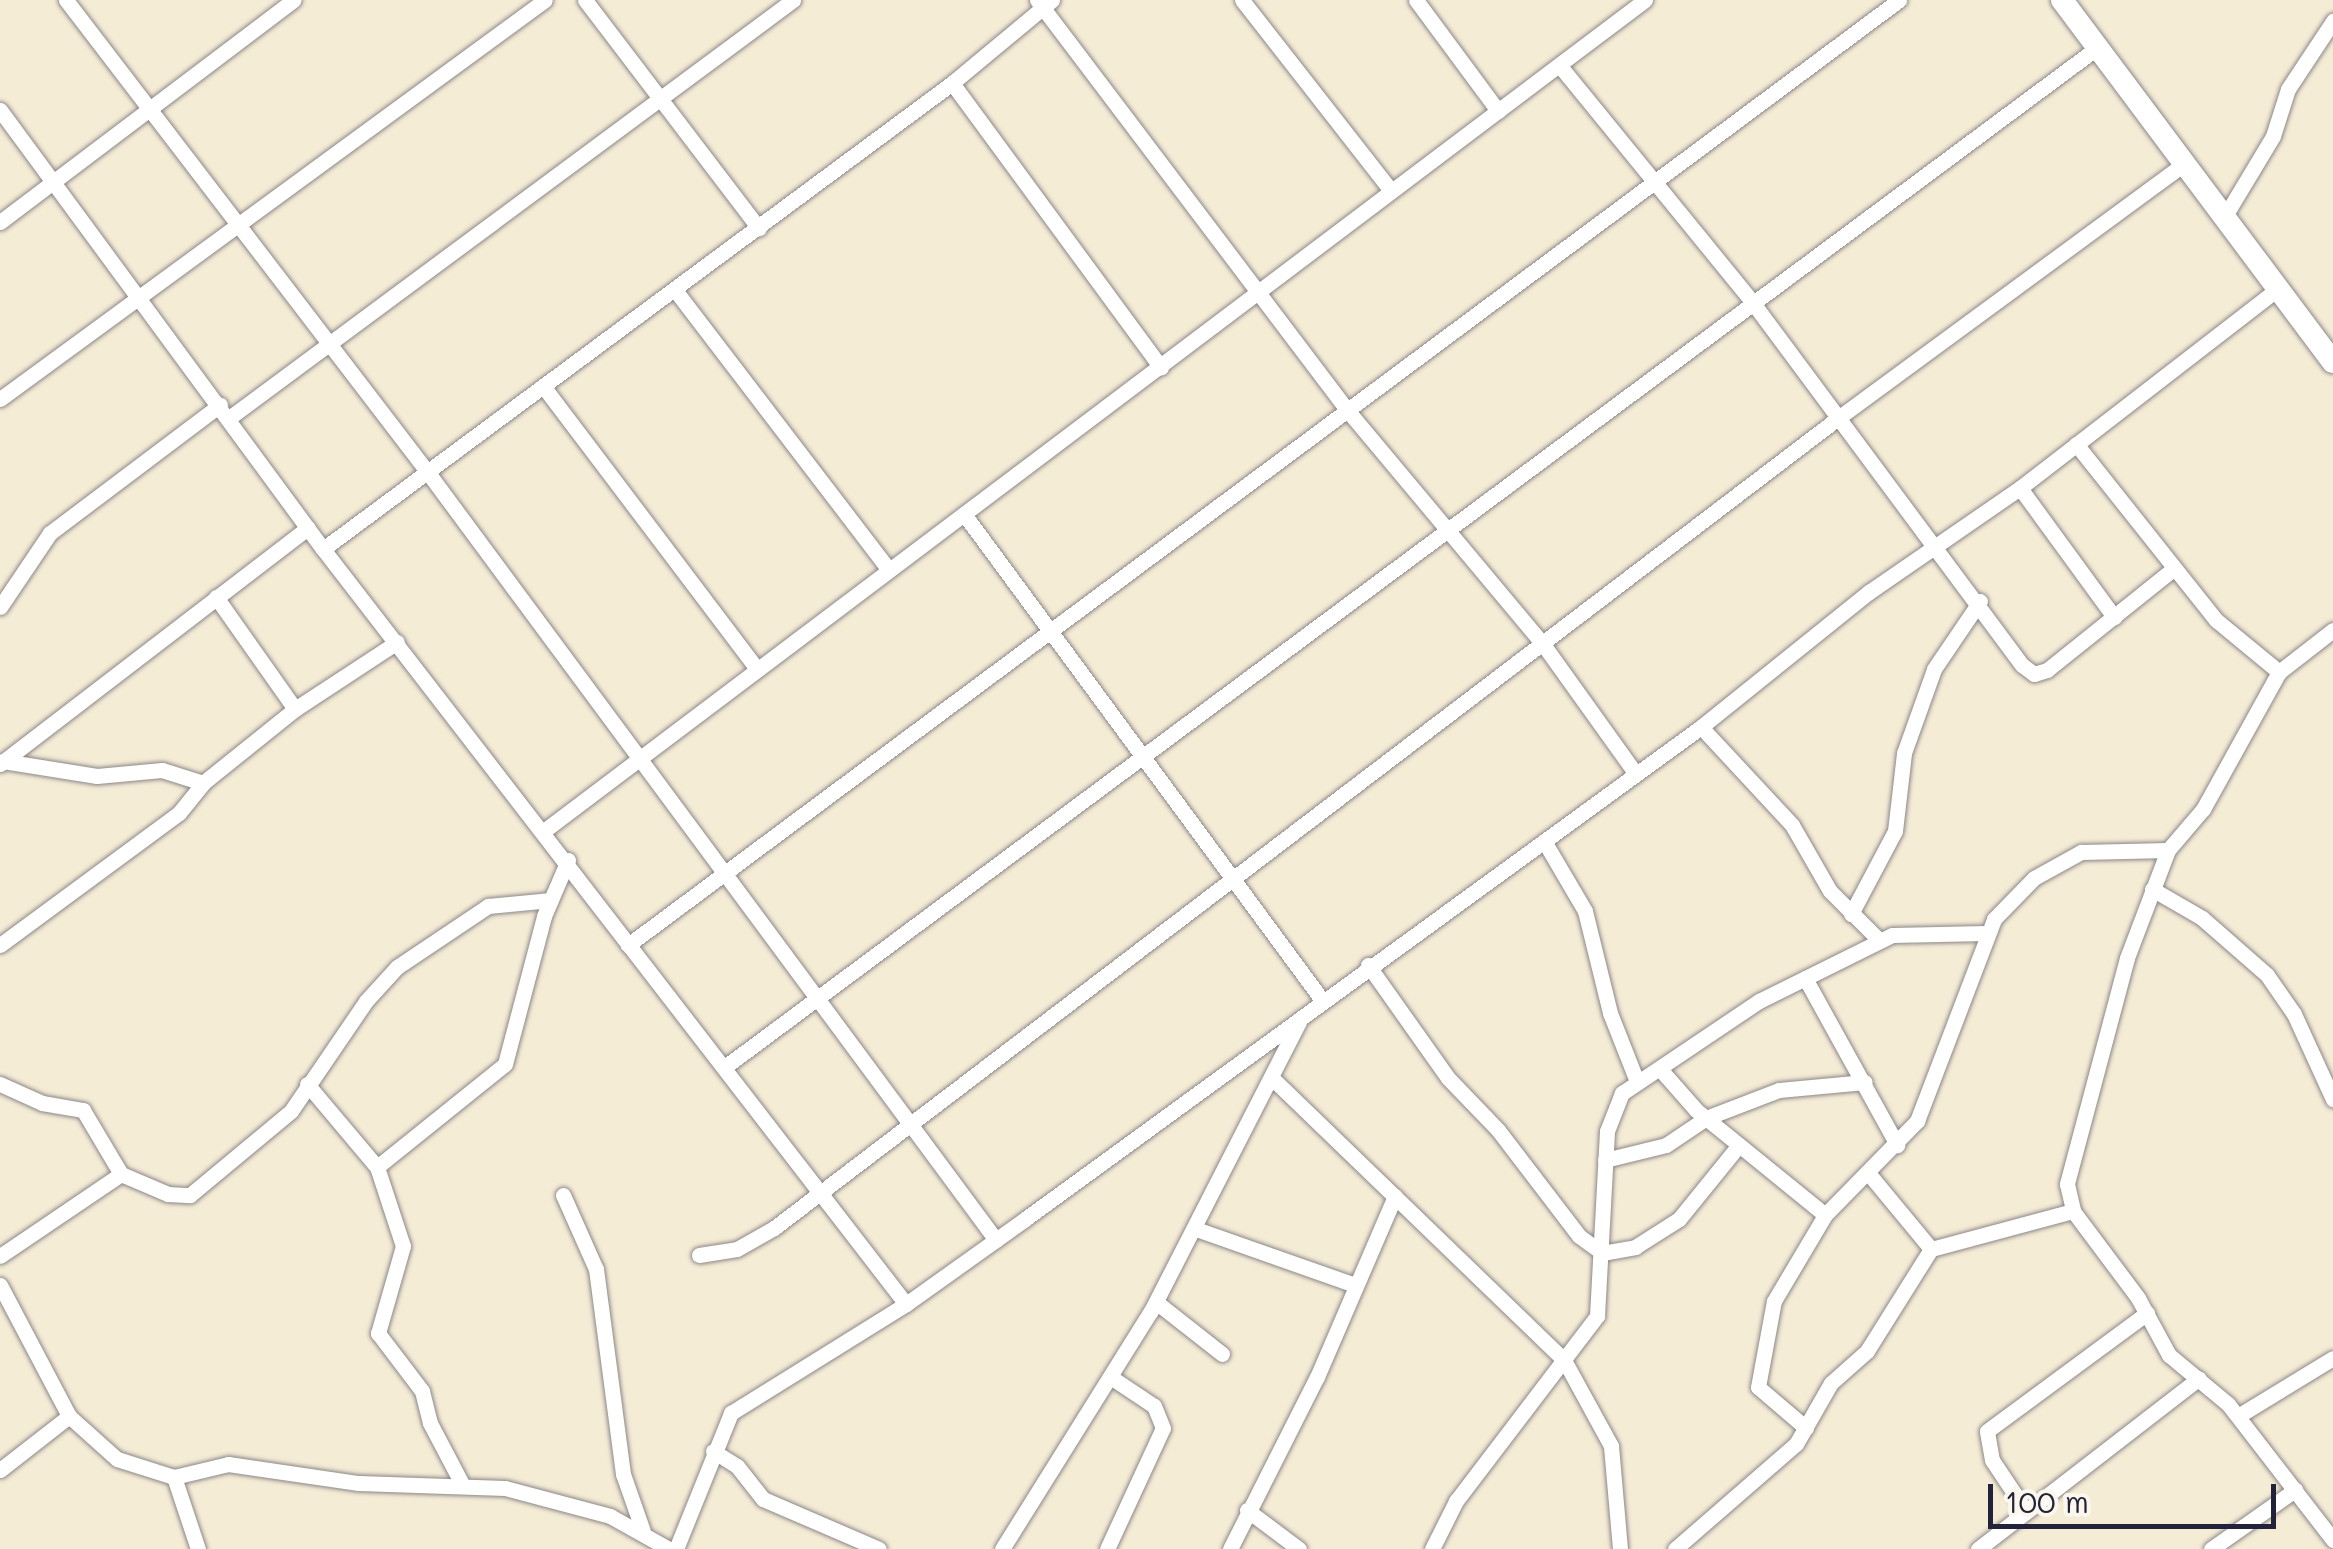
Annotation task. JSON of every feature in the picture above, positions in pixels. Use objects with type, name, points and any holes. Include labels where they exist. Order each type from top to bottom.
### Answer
[{"type":"main road","points":[[2062,0],[2333,362]]},
{"type":"street","points":[[66,0],[328,348],[426,470],[636,758],[726,871],[911,1119],[996,1240]]},
{"type":"street","points":[[0,222],[294,0]]},
{"type":"street","points":[[0,399],[239,228],[545,0]]},
{"type":"street","points":[[585,0],[758,228]]},
{"type":"street","points":[[0,607],[50,533],[225,412],[328,348],[793,0]]},
{"type":"street","points":[[1242,0],[1391,192]]},
{"type":"street","points":[[1416,0],[1498,111]]},
{"type":"street","points":[[546,830],[636,758],[1260,295],[1646,0]]},
{"type":"street","points":[[628,945],[1054,633],[1899,0]]},
{"type":"street","points":[[323,549],[952,83],[1044,2],[1348,411],[1545,647],[1636,774]]},
{"type":"street","points":[[2225,216],[2274,136],[2288,89],[2333,20]]},
{"type":"street","points":[[726,1066],[1142,752],[2098,47]]},
{"type":"street","points":[[1560,66],[1652,184],[1753,303],[2034,674],[2173,569]]},
{"type":"street","points":[[952,83],[1161,367]]},
{"type":"street","points":[[0,110],[143,298],[323,549],[546,830],[628,945],[726,1066],[906,1304]]},
{"type":"street","points":[[699,1255],[760,1237],[817,1189],[1545,647],[1838,418],[2185,163]]},
{"type":"street","points":[[3,1295],[68,1416],[117,1458],[174,1477],[228,1464],[358,1483],[462,1484],[546,1496],[643,1531],[672,1549],[732,1412],[906,1304],[996,1240],[1700,727],[1933,544],[2020,488],[2279,288]]},
{"type":"street","points":[[675,290],[888,569]]},
{"type":"street","points":[[543,386],[756,668]]},
{"type":"street","points":[[2076,444],[2216,620],[2278,672]]},
{"type":"street","points":[[2020,488],[2114,617]]},
{"type":"street","points":[[964,514],[1235,876],[1322,1000]]},
{"type":"street","points":[[2,763],[308,528]]},
{"type":"street","points":[[216,597],[296,709]]},
{"type":"street","points":[[1851,914],[1895,831],[1904,753],[1934,669],[1980,601]]},
{"type":"street","points":[[2333,630],[2278,672],[2203,809],[2168,850],[2152,889],[2067,1184],[2073,1211],[2146,1313],[2169,1355],[2200,1378],[2238,1416],[2333,1539]]},
{"type":"street","points":[[0,945],[179,813],[203,783],[296,709],[397,642]]},
{"type":"street","points":[[1700,727],[1792,825],[1820,878],[1879,940]]},
{"type":"street","points":[[2,763],[97,776],[162,770],[203,783]]},
{"type":"street","points":[[1544,841],[1586,911],[1610,1013],[1636,1079]]},
{"type":"street","points":[[1806,1428],[1766,1398],[1757,1374],[1774,1301],[1825,1215],[1897,1145],[1928,1096],[1986,933],[2034,878],[2081,852],[2168,850]]},
{"type":"street","points":[[377,1167],[505,1064],[550,900],[568,860]]},
{"type":"street","points":[[2152,889],[2202,918],[2267,975],[2333,1099]]},
{"type":"street","points":[[0,1084],[42,1104],[82,1110],[120,1174],[168,1194],[190,1195],[291,1112],[366,1001],[440,932],[488,906],[550,900]]},
{"type":"street","points":[[1432,1549],[1456,1501],[1602,1304],[1605,1160],[1612,1110],[1636,1079],[1660,1069],[1805,978],[1879,940],[1910,931],[1986,933]]},
{"type":"street","points":[[1368,966],[1448,1078],[1498,1130],[1578,1236],[1602,1253],[1635,1247],[1668,1227],[1739,1146]]},
{"type":"street","points":[[1805,978],[1897,1145]]},
{"type":"street","points":[[1002,1549],[1156,1302],[1274,1080],[1300,1019]]},
{"type":"street","points":[[1660,1069],[1706,1118],[1825,1215]]},
{"type":"street","points":[[1274,1080],[1564,1360],[1611,1446],[1620,1549]]},
{"type":"street","points":[[1605,1160],[1666,1145],[1706,1118],[1778,1090],[1865,1082]]},
{"type":"street","points":[[307,1084],[377,1167],[403,1246],[378,1333],[422,1391],[430,1423],[462,1484]]},
{"type":"street","points":[[0,1256],[120,1174]]},
{"type":"street","points":[[1869,1174],[1931,1249]]},
{"type":"street","points":[[562,1195],[596,1269],[623,1474],[643,1531]]},
{"type":"street","points":[[1230,1549],[1246,1510],[1317,1377],[1395,1196]]},
{"type":"street","points":[[1675,1549],[1718,1505],[1780,1459],[1806,1428],[1830,1383],[1884,1328],[1931,1249],[2073,1211]]},
{"type":"street","points":[[1196,1229],[1355,1285]]},
{"type":"street","points":[[1156,1302],[1222,1354]]},
{"type":"street","points":[[2026,1511],[1992,1460],[1986,1430],[2146,1313]]},
{"type":"street","points":[[2238,1416],[2333,1358]]},
{"type":"street","points":[[1106,1549],[1163,1428],[1154,1406],[1112,1378]]},
{"type":"street","points":[[1978,1549],[2200,1378]]},
{"type":"street","points":[[0,1470],[68,1416]]},
{"type":"street","points":[[713,1451],[737,1466],[764,1499],[880,1549]]},
{"type":"street","points":[[174,1477],[198,1549]]},
{"type":"street","points":[[2211,1549],[2295,1490]]},
{"type":"street","points":[[1246,1510],[1298,1549]]}]
